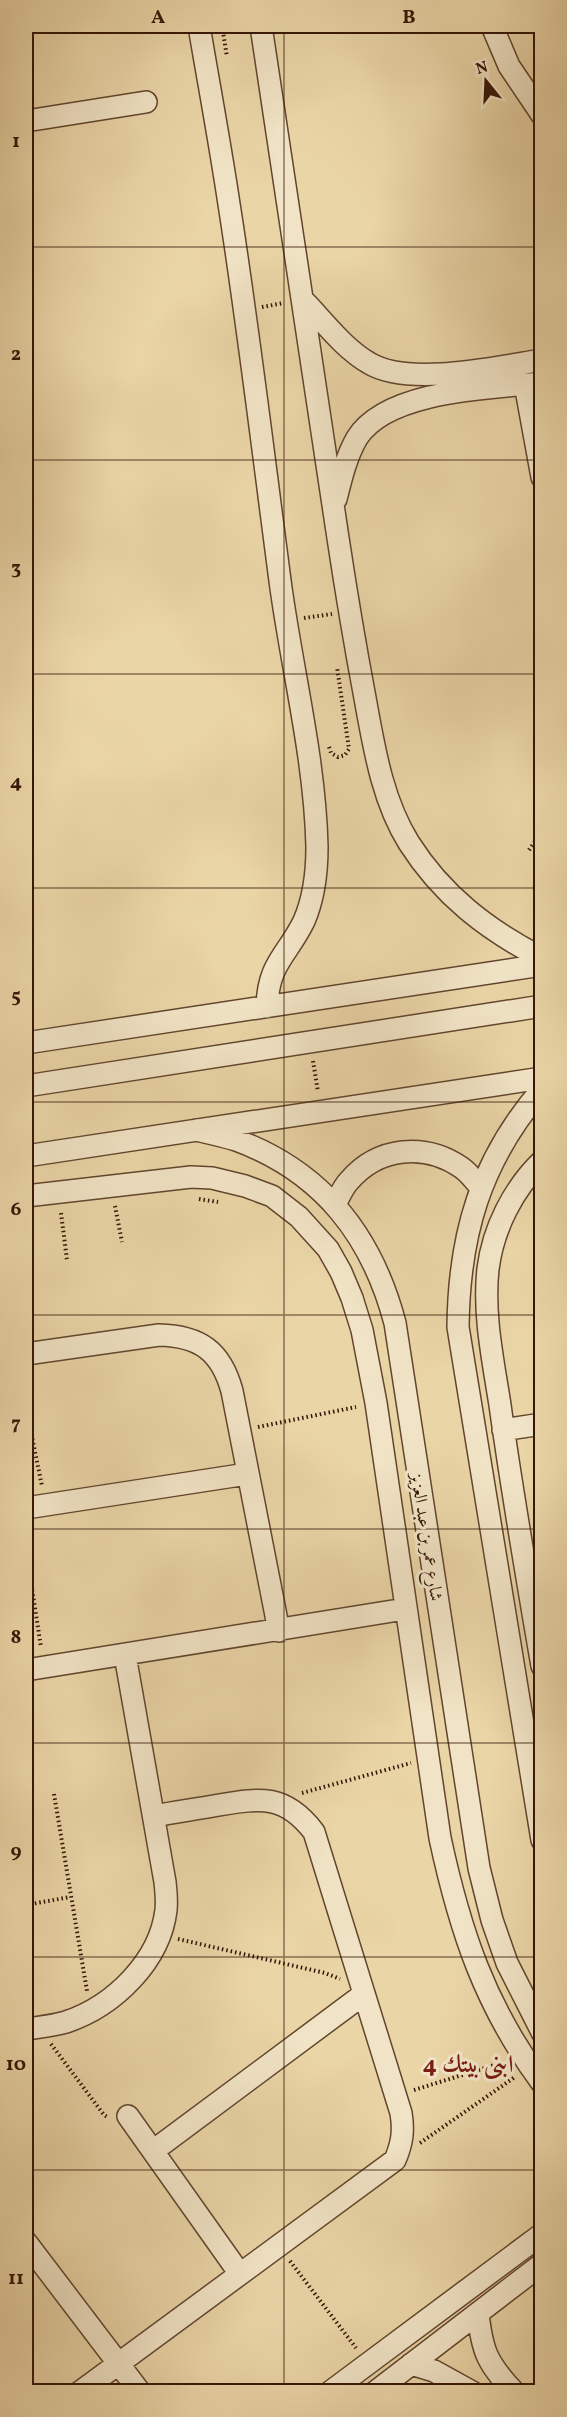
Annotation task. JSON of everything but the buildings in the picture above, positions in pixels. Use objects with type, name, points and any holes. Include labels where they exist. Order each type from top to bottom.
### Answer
[{"type":"street","points":[[199,26],[230,204],[253,308],[296,620],[317,848],[316,874],[311,901],[303,922],[272,971],[267,991],[267,1007]]},
{"type":"street","points":[[261,26],[334,509],[339,613],[386,794],[408,842],[439,884],[477,920],[542,958]]},
{"type":"street","points":[[492,26],[509,66],[542,115]]},
{"type":"street","points":[[26,121],[146,102]]},
{"type":"street","points":[[302,299],[357,355],[370,365],[400,374],[427,375],[542,360]]},
{"type":"street","points":[[334,509],[344,468],[357,437],[377,418],[405,404],[438,394],[533,384],[542,477]]},
{"type":"street","points":[[26,1044],[542,965]]},
{"type":"street","points":[[26,1086],[542,1006]]},
{"type":"street","points":[[26,1156],[542,1078]]},
{"type":"street","points":[[542,1089],[526,1107],[503,1141],[481,1188],[463,1251],[458,1289],[458,1327],[542,1840]]},
{"type":"street","name":"شارع عمر بن عبد العزيز","points":[[196,1130],[235,1140],[272,1156],[306,1178],[335,1205],[362,1241],[386,1291],[395,1323],[479,1868],[492,1920],[507,1964],[542,2032]]},
{"type":"street","points":[[335,1205],[347,1182],[366,1164],[390,1153],[407,1151],[416,1150],[441,1156],[464,1169],[481,1188]]},
{"type":"street","points":[[542,1161],[530,1172],[511,1201],[497,1233],[488,1266],[487,1318],[542,1666]]},
{"type":"street","points":[[26,1196],[191,1177],[212,1178],[245,1186],[272,1197],[306,1225],[328,1249],[341,1272],[362,1330],[377,1409],[440,1838],[462,1929],[497,2014],[531,2068]]},
{"type":"street","points":[[26,1354],[159,1335],[180,1335],[199,1342],[216,1355],[227,1372],[279,1631]]},
{"type":"street","points":[[377,1409],[408,1410]]},
{"type":"street","points":[[503,1430],[542,1424]]},
{"type":"street","points":[[36,1507],[247,1474]]},
{"type":"street","points":[[504,1610],[532,1606]]},
{"type":"street","points":[[35,1669],[405,1609]]},
{"type":"street","points":[[31,2028],[65,2022],[91,2012],[120,1992],[142,1965],[160,1935],[166,1909],[165,1882],[125,1655]]},
{"type":"street","points":[[80,2391],[395,2160],[401,2146],[403,2129],[396,2096],[314,1832],[296,1812],[273,1801],[255,1799],[154,1816]]},
{"type":"street","points":[[440,1838],[473,1832]]},
{"type":"street","points":[[153,2151],[364,1994]]},
{"type":"street","points":[[531,2068],[542,2045]]},
{"type":"street","points":[[128,2116],[240,2274]]},
{"type":"street","points":[[330,2391],[542,2234]]},
{"type":"street","points":[[26,2242],[140,2391]]},
{"type":"street","points":[[375,2391],[542,2264]]},
{"type":"street","points":[[478,2313],[481,2343],[494,2370],[514,2391]]},
{"type":"street","points":[[411,2364],[434,2371],[472,2391]]},
{"type":"path","points":[[222,26],[227,61]]},
{"type":"path","points":[[253,308],[261,295]]},
{"type":"path","points":[[253,308],[302,299]]},
{"type":"path","points":[[253,308],[264,318]]},
{"type":"path","points":[[296,620],[305,606]]},
{"type":"path","points":[[296,620],[339,613]]},
{"type":"path","points":[[330,625],[339,613]]},
{"type":"path","points":[[296,620],[308,629]]},
{"type":"path","points":[[328,738],[334,756],[342,757],[348,752],[349,745],[335,658]]},
{"type":"path","points":[[529,850],[542,831]]},
{"type":"path","points":[[311,1042],[320,1112]]},
{"type":"path","points":[[115,1206],[122,1242]]},
{"type":"path","points":[[60,1213],[67,1260]]},
{"type":"path","points":[[26,1408],[36,1507]]},
{"type":"path","points":[[239,1430],[377,1409]]},
{"type":"path","points":[[26,1550],[35,1669]]},
{"type":"path","points":[[273,1801],[429,1758]]},
{"type":"path","points":[[54,1794],[91,2012]]},
{"type":"path","points":[[26,1905],[70,1897]]},
{"type":"path","points":[[160,1935],[325,1973],[352,1985],[364,1994]]},
{"type":"path","points":[[31,2028],[104,2115],[116,2120],[128,2116]]},
{"type":"path","points":[[396,2096],[531,2068]]},
{"type":"path","points":[[395,2160],[531,2068]]},
{"type":"path","points":[[279,2246],[368,2364]]},
{"type":"district","name":"ابنى بيتك 4","points":[[468,2064]]}]
